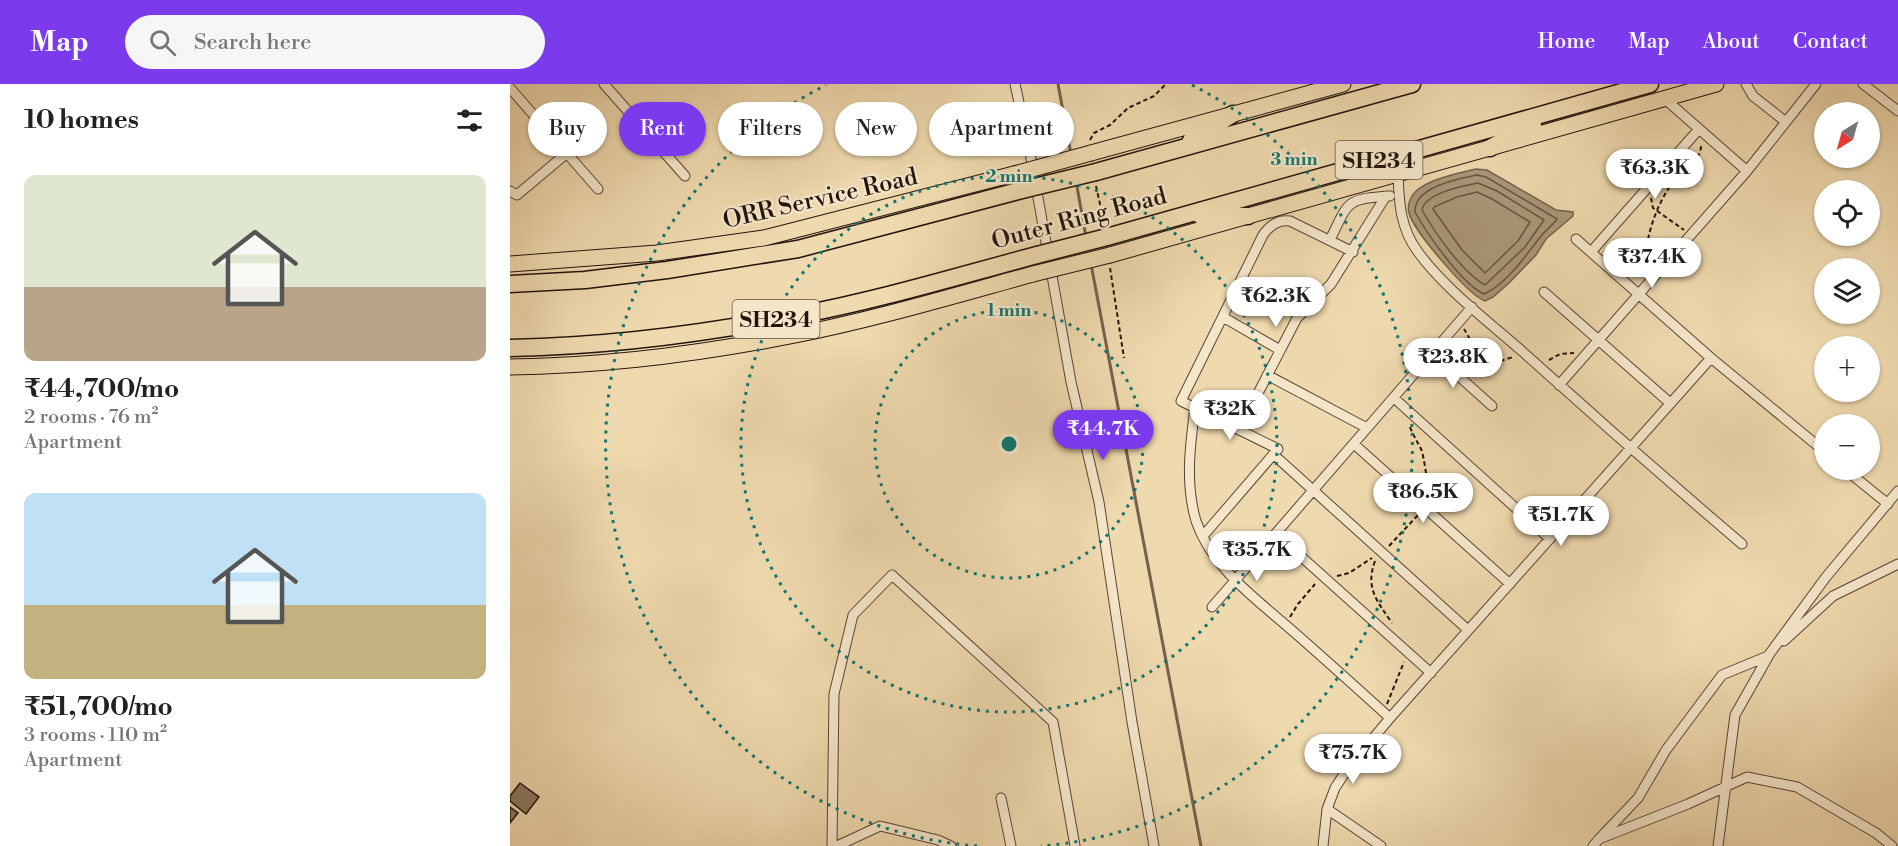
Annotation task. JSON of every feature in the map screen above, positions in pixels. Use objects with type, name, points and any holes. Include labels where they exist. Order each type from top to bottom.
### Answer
[{"type":"highway","name":"Outer Ring Road","points":[[510,284],[608,277],[798,249],[1022,190],[1095,174],[1412,84]]},
{"type":"highway","name":"Outer Ring Road","points":[[510,348],[566,347],[633,341],[799,315],[1178,217],[1650,84]]},
{"type":"highway","points":[[1490,148],[1557,110]]},
{"type":"highway","points":[[1175,150],[1233,114]]},
{"type":"highway","points":[[1178,217],[1248,216]]},
{"type":"main road","name":"ORR Service Road","points":[[510,264],[657,253],[764,238],[1014,174],[1089,148],[1233,114],[1343,84]]},
{"type":"main road","points":[[510,367],[591,364],[685,354],[791,336],[894,312],[1033,274],[1109,257],[1716,84]]},
{"type":"street","points":[[604,84],[685,176]]},
{"type":"street","points":[[1016,84],[1071,382],[1099,502],[1132,722],[1154,846]]},
{"type":"street","points":[[1746,84],[1753,96],[1786,122]]},
{"type":"street","points":[[1559,385],[1747,171],[1816,84]]},
{"type":"street","points":[[1863,84],[1898,111]]},
{"type":"street","points":[[510,88],[528,109]]},
{"type":"street","points":[[1665,99],[1747,171]]},
{"type":"street","points":[[1591,252],[1700,129]]},
{"type":"street","points":[[510,192],[517,195],[563,156]]},
{"type":"street","points":[[570,156],[598,189]]},
{"type":"street","points":[[1398,174],[1398,195],[1404,227],[1418,252],[1439,276],[1630,448],[1742,544]]},
{"type":"street","points":[[1330,240],[1350,204],[1362,198],[1398,195]]},
{"type":"street","points":[[1239,430],[1297,318],[1306,307],[1323,294],[1353,252],[1386,196]]},
{"type":"street","points":[[1203,536],[1278,449],[1181,401],[1263,235],[1271,225],[1279,221],[1290,221],[1353,252]]},
{"type":"street","points":[[1576,239],[1711,358],[1814,443]]},
{"type":"street","points":[[1544,292],[1670,403]]},
{"type":"street","points":[[1212,607],[1472,307]]},
{"type":"street","points":[[1223,317],[1280,350]]},
{"type":"street","points":[[1433,353],[1492,406]]},
{"type":"street","points":[[1323,846],[1327,809],[1335,788],[1346,771],[1390,718],[1711,358]]},
{"type":"street","points":[[1267,375],[1367,428]]},
{"type":"street","points":[[1394,398],[1550,539]]},
{"type":"street","points":[[1195,408],[1189,453],[1190,487],[1197,522],[1203,536],[1235,580],[1390,718]]},
{"type":"street","points":[[1354,444],[1510,584]]},
{"type":"street","points":[[1273,454],[1468,630]]},
{"type":"street","points":[[1858,480],[1888,504]]},
{"type":"street","points":[[1718,846],[1735,715],[1768,656],[1826,577],[1898,491]]},
{"type":"street","points":[[1275,534],[1431,673]]},
{"type":"street","points":[[1602,842],[1638,798],[1666,750],[1722,675],[1768,656],[1833,596],[1898,564]]},
{"type":"street","points":[[832,846],[834,694],[853,615],[892,575],[1053,722],[1075,846]]},
{"type":"street","points":[[1602,842],[1747,777],[1797,787],[1876,833],[1892,846]]},
{"type":"street","points":[[1001,798],[1011,846]]},
{"type":"street","points":[[1327,809],[1381,846]]},
{"type":"street","points":[[837,846],[880,826],[938,840],[951,846]]},
{"type":"path","points":[[1089,148],[1094,133],[1110,125],[1128,108],[1154,96],[1166,84]]},
{"type":"path","points":[[1648,283],[1645,260],[1647,236],[1657,212],[1682,171],[1701,152],[1701,141]]},
{"type":"path","points":[[1095,174],[1104,235]]},
{"type":"path","points":[[1649,186],[1653,208],[1690,235]]},
{"type":"path","points":[[1109,257],[1124,358]]},
{"type":"path","points":[[1459,322],[1479,354],[1494,362],[1519,356],[1533,361],[1549,360],[1560,354],[1587,352]]},
{"type":"path","points":[[1283,622],[1295,611],[1306,593],[1317,582],[1349,573],[1382,552],[1396,541],[1425,507],[1429,488],[1422,449],[1414,440],[1409,426],[1410,412]]},
{"type":"water","points":[[1476,169],[1487,170],[1556,210],[1573,212],[1573,216],[1546,239],[1536,255],[1509,283],[1485,301],[1467,287],[1442,261],[1420,233],[1408,210],[1412,196],[1421,187],[1444,177]]},
{"type":"building","points":[[520,783],[539,797],[526,814],[510,801],[510,796]]},
{"type":"building","points":[[510,807],[518,813],[510,823]]},
{"type":"waterway","points":[[1058,84],[1061,102]]},
{"type":"waterway","points":[[1076,181],[1086,237]]},
{"type":"waterway","points":[[1091,264],[1201,846]]}]
